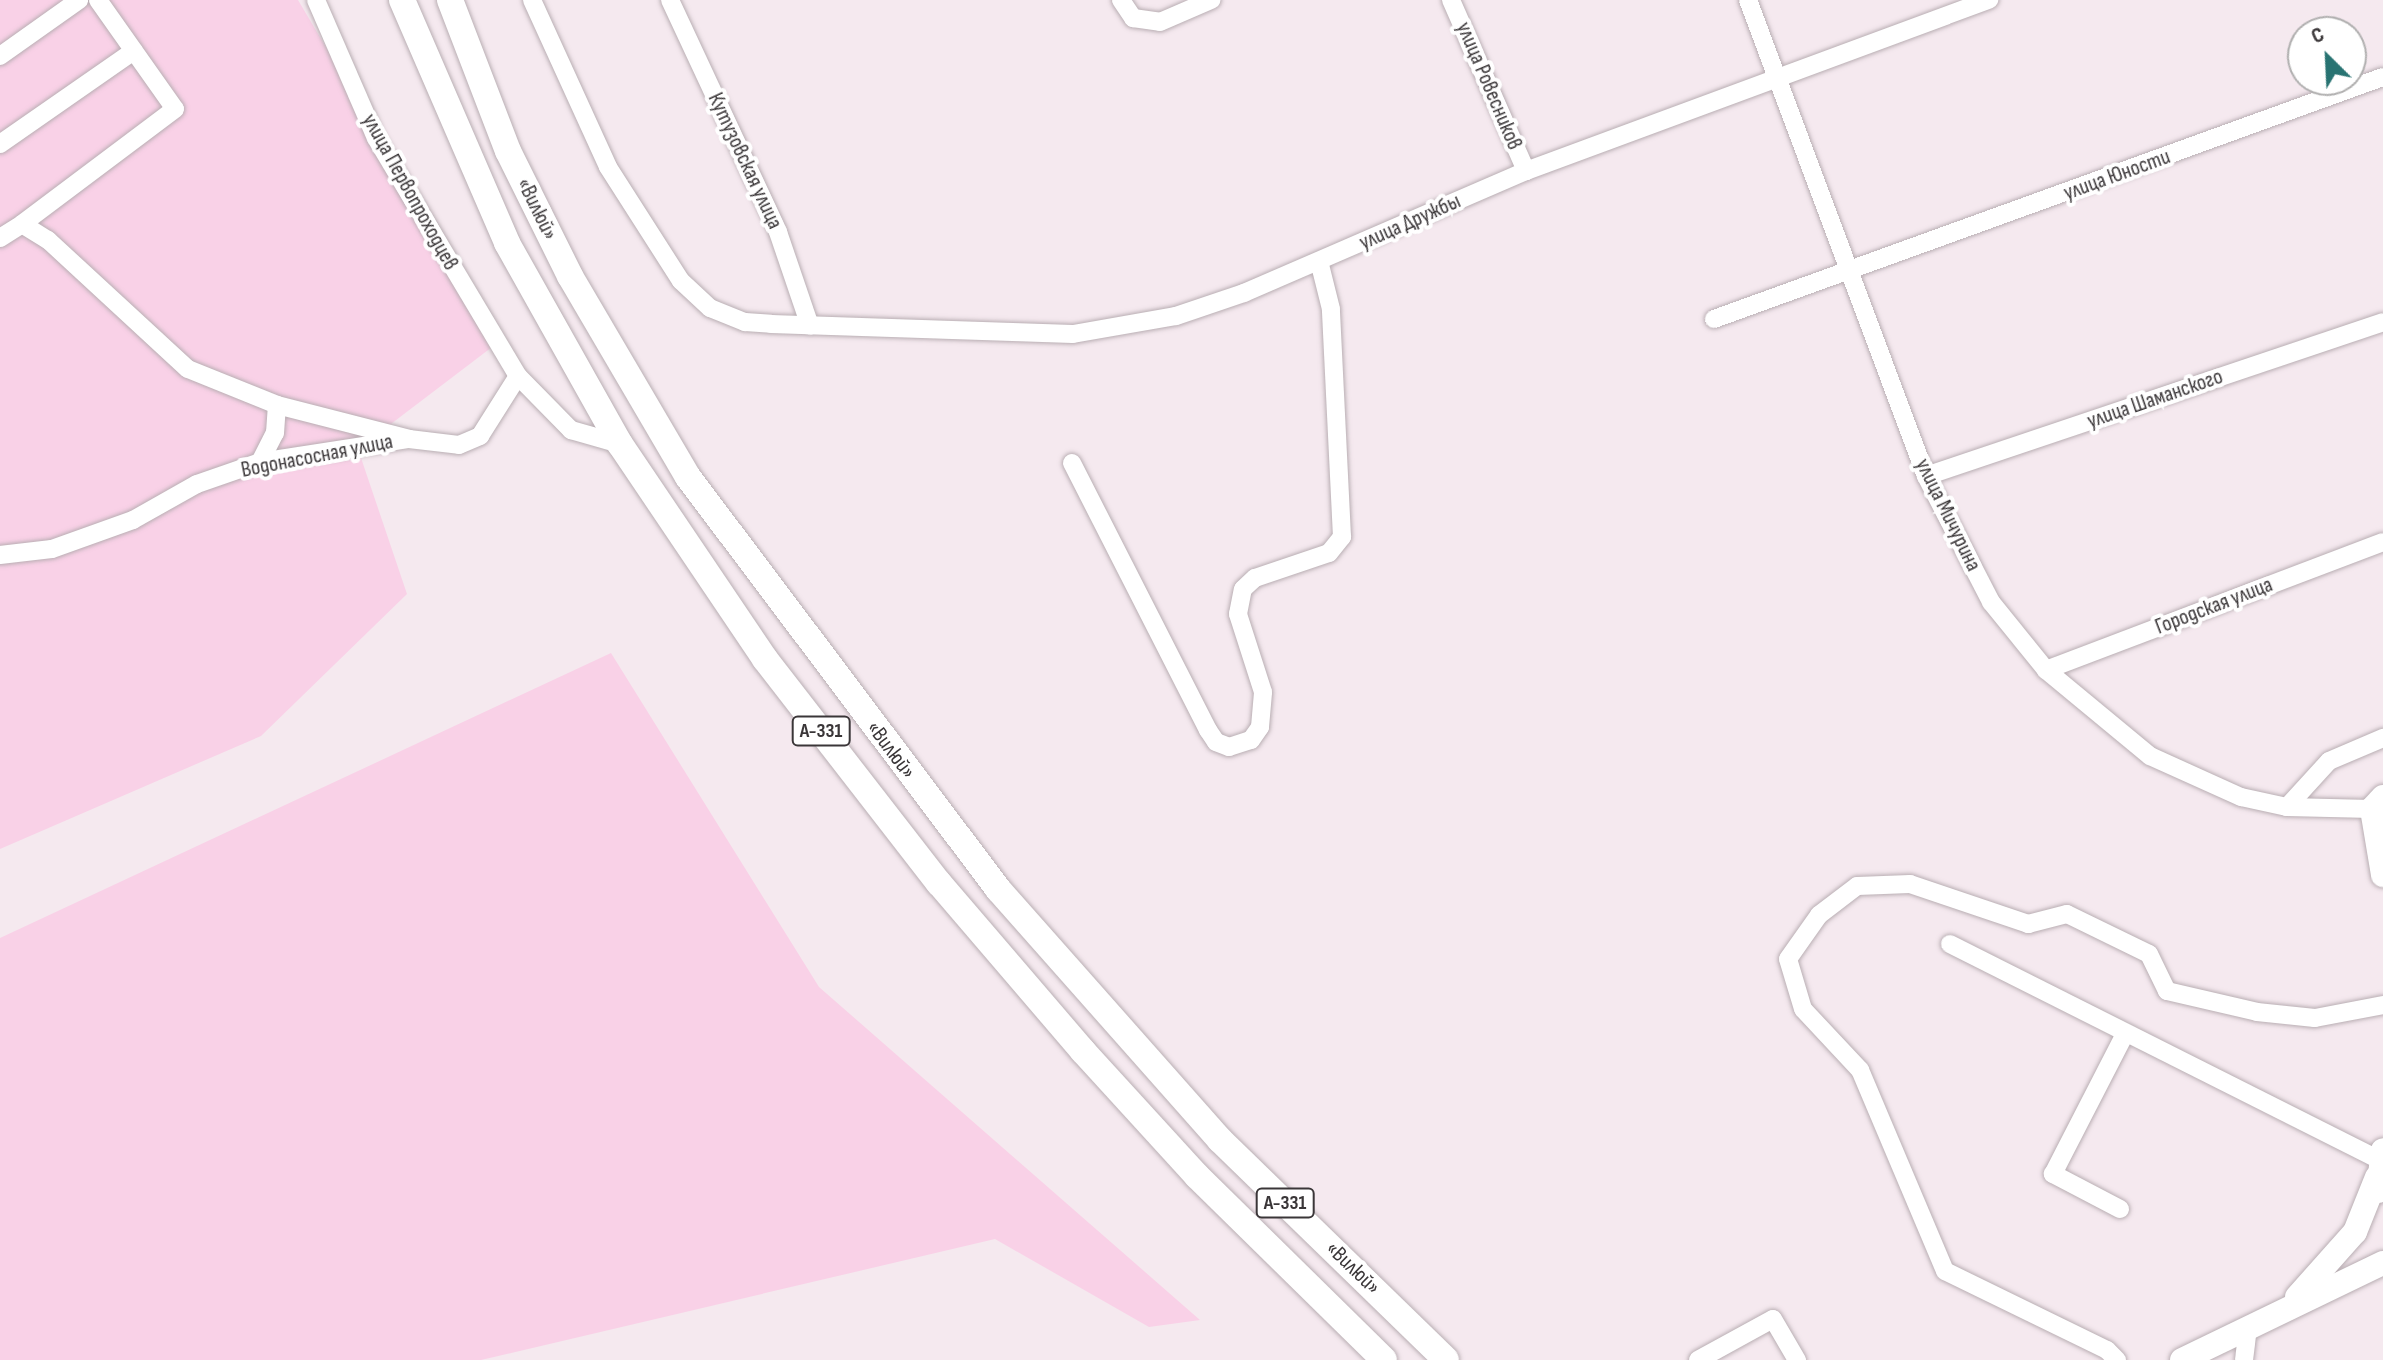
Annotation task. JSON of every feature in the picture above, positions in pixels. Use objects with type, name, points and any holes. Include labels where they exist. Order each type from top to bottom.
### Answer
[{"type":"highway","name":"«Вилюй»","points":[[402,0],[507,243],[620,444],[765,659],[939,883],[1197,1176],[1384,1360]]},
{"type":"highway","name":"«Вилюй»","points":[[450,0],[508,151],[570,276],[716,515],[998,889],[1220,1140],[1446,1360]]},
{"type":"main road","points":[[2378,803],[2383,875]]},
{"type":"main road","points":[[2380,1163],[2383,1205]]},
{"type":"main road","points":[[2287,1307],[2355,1232],[2380,1163]]},
{"type":"main road","points":[[2182,1360],[2383,1263]]},
{"type":"street","points":[[0,56],[79,0]]},
{"type":"street","points":[[8,228],[175,109],[98,0]]},
{"type":"street","name":"улица Первопроходцев","points":[[316,0],[376,138],[518,376],[571,430],[620,444]]},
{"type":"street","name":"улица Дружбы","points":[[532,0],[608,167],[681,281],[724,316],[810,326],[925,333],[1100,332],[1176,316],[1319,261],[1526,171],[1777,81],[1989,0]]},
{"type":"street","name":"Кутузовская улица","points":[[670,0],[778,232],[810,326]]},
{"type":"street","points":[[1121,0],[1133,18],[1160,22],[1211,0]]},
{"type":"street","name":"улица Ровесников","points":[[1451,0],[1526,171]]},
{"type":"street","name":"улица Мичурина","points":[[1748,0],[1926,476],[1991,602],[2046,670],[2150,756],[2241,797],[2287,807],[2378,803]]},
{"type":"street","points":[[0,144],[134,51]]},
{"type":"street","name":"улица Юности","points":[[1714,319],[1851,272],[2383,77]]},
{"type":"street","points":[[8,228],[48,240],[188,369],[277,405],[409,439]]},
{"type":"street","points":[[1072,463],[1208,730],[1216,742],[1229,747],[1251,740],[1260,727],[1263,692],[1238,614],[1239,599],[1255,578],[1329,553],[1342,537],[1331,309],[1319,261]]},
{"type":"street","name":"улица Шаманского","points":[[1926,476],[2383,322]]},
{"type":"street","name":"Водонасосная улица","points":[[0,555],[52,549],[133,520],[197,484],[260,462],[409,439],[459,445],[480,436],[518,376]]},
{"type":"street","points":[[260,462],[275,433],[277,405]]},
{"type":"street","name":"Городская улица","points":[[2046,670],[2383,542]]},
{"type":"street","points":[[2287,807],[2329,761],[2383,738]]},
{"type":"street","points":[[2117,1360],[2107,1350],[1945,1271],[1860,1070],[1803,1009],[1788,959],[1819,915],[1857,886],[1910,884],[2028,924],[2067,914],[2149,954],[2167,991],[2257,1012],[2315,1018],[2383,1005]]},
{"type":"street","points":[[1950,944],[2124,1036],[2380,1163]]},
{"type":"street","points":[[2120,1209],[2053,1174],[2124,1036]]},
{"type":"street","points":[[1698,1360],[1773,1319],[1797,1360]]},
{"type":"street","points":[[2244,1360],[2248,1326]]},
{"type":"shaded area","points":[[0,0],[298,0],[500,341],[358,449],[407,594],[261,736],[0,849]]},
{"type":"shaded area","points":[[611,653],[819,987],[1200,1320],[1149,1327],[995,1239],[481,1360],[0,1360],[0,938]]}]
